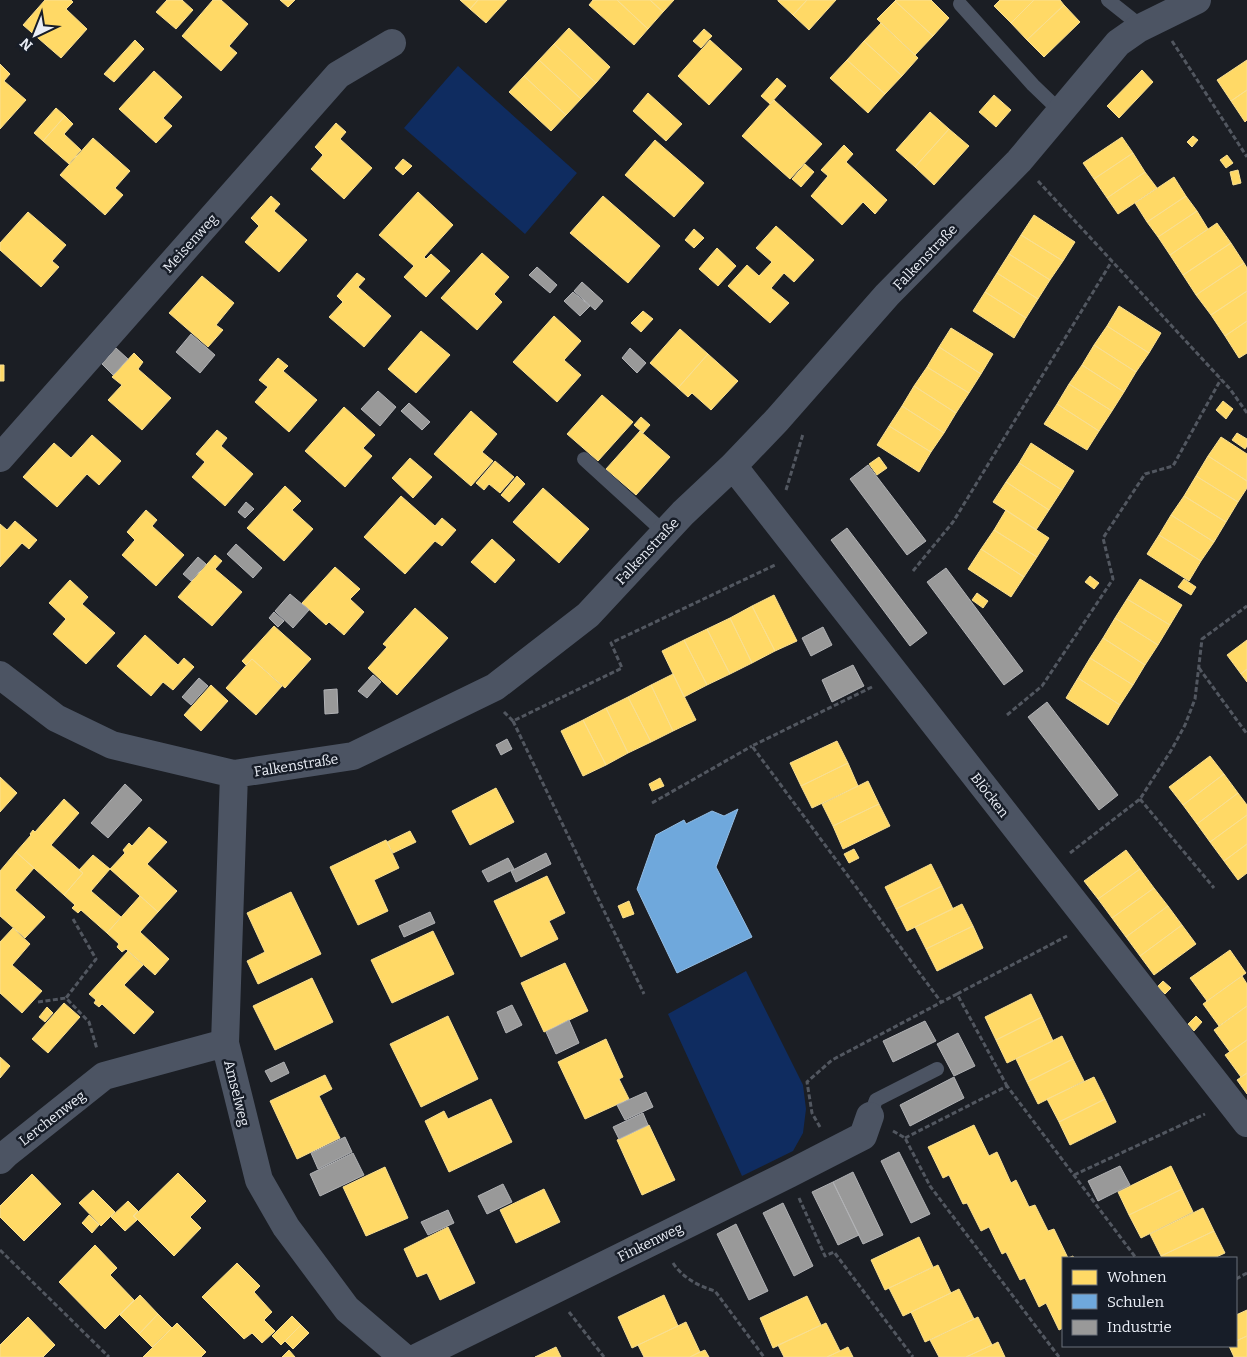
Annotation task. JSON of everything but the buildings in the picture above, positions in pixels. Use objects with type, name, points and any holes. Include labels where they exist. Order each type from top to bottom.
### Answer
[{"type":"street","name":"Falkenstraße","points":[[0,675],[56,718],[112,745],[234,774],[353,756],[496,687],[588,615],[683,513],[734,466],[888,295],[1019,160],[1118,43],[1150,23],[1196,0]]},
{"type":"street","name":"Meisenweg","points":[[0,458],[338,75],[392,42]]},
{"type":"street","name":"Blöcken","points":[[734,466],[1239,1113]]},
{"type":"street","name":"Amselweg","points":[[234,774],[225,1043],[259,1180],[286,1227],[347,1309],[403,1357]]},
{"type":"street","name":"Lerchenweg","points":[[0,1160],[104,1076],[225,1043]]},
{"type":"street","name":"Finkenweg","points":[[418,1357],[833,1152],[863,1136],[870,1116]]},
{"type":"lane","points":[[1108,0],[1150,23]]},
{"type":"lane","points":[[960,4],[1060,112]]},
{"type":"lane","points":[[584,459],[665,533]]},
{"type":"lane","points":[[870,1116],[876,1100],[937,1069]]},
{"type":"path","points":[[1150,23],[1247,156]]},
{"type":"path","points":[[1019,160],[1221,379],[1247,412]]},
{"type":"path","points":[[913,570],[953,522],[1112,261]]},
{"type":"path","points":[[1007,715],[1042,686],[1113,579],[1103,538],[1145,474],[1173,466],[1221,379]]},
{"type":"path","points":[[777,522],[805,430]]},
{"type":"path","points":[[513,721],[622,668],[611,643],[801,553]]},
{"type":"path","points":[[1049,870],[1140,799],[1185,725],[1195,699],[1202,639],[1247,606]]},
{"type":"path","points":[[1198,667],[1247,734]]},
{"type":"path","points":[[652,803],[752,746],[896,675]]},
{"type":"path","points":[[486,692],[513,721],[644,994]]},
{"type":"path","points":[[752,746],[940,1002]]},
{"type":"path","points":[[1140,799],[1214,888]]},
{"type":"path","points":[[38,1002],[66,998],[96,959],[74,919]]},
{"type":"path","points":[[833,1152],[812,1113],[808,1082],[832,1060],[1091,923]]},
{"type":"path","points":[[957,994],[1007,1086],[1135,1257]]},
{"type":"path","points":[[66,998],[89,1022],[104,1076]]},
{"type":"path","points":[[905,1138],[1007,1086]]},
{"type":"path","points":[[1074,1175],[1239,1113]]},
{"type":"path","points":[[870,1116],[905,1138],[930,1186],[1058,1357]]},
{"type":"path","points":[[789,1174],[825,1256],[834,1252],[913,1357]]},
{"type":"path","points":[[657,1239],[677,1270],[703,1287],[715,1291],[764,1357]]},
{"type":"path","points":[[0,1250],[109,1357]]},
{"type":"path","points":[[552,1291],[604,1357]]},
{"type":"shaded area","points":[[458,66],[577,173],[525,234],[404,128]]},
{"type":"shaded area","points":[[746,971],[803,1085],[806,1109],[803,1133],[793,1151],[742,1176],[668,1014]]}]
